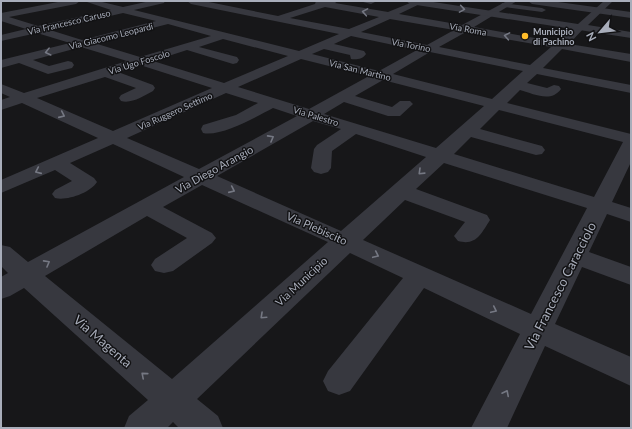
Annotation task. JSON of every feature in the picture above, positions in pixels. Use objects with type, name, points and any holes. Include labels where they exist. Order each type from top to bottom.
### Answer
[{"type":"street","points":[[5,6],[33,1]]},
{"type":"street","points":[[1,17],[76,1]]},
{"type":"street","name":"Via San Martino","points":[[88,1],[224,35],[250,27],[270,41],[301,55],[631,139]]},
{"type":"street","points":[[109,6],[132,1]]},
{"type":"street","name":"Via Francesco Caruso","points":[[1,38],[161,1]]},
{"type":"street","points":[[191,1],[200,8]]},
{"type":"street","name":"Via Giacomo Leopardi","points":[[1,64],[168,21],[200,8],[222,7],[246,1]]},
{"type":"street","name":"Via Roma","points":[[305,1],[388,16],[435,19],[463,29],[631,58]]},
{"type":"street","points":[[222,7],[250,27],[275,13],[334,1]]},
{"type":"street","points":[[417,1],[631,35]]},
{"type":"street","name":"Via Ruggero Settimo","points":[[1,187],[301,55],[388,16],[417,1]]},
{"type":"street","points":[[532,1],[604,5],[631,9]]},
{"type":"street","points":[[509,3],[542,10]]},
{"type":"street","name":"Via Diego Arangio","points":[[1,288],[312,115],[509,3]]},
{"type":"street","points":[[604,5],[631,15]]},
{"type":"street","name":"Via Municipio","points":[[142,428],[496,104],[530,71],[604,5]]},
{"type":"street","points":[[22,24],[73,11]]},
{"type":"street","name":"Via Torino","points":[[275,13],[313,26],[530,71],[631,89]]},
{"type":"street","name":"Via Palestro","points":[[1,17],[631,215]]},
{"type":"street","points":[[313,26],[330,19]]},
{"type":"street","points":[[185,26],[208,21]]},
{"type":"street","points":[[56,35],[110,22]]},
{"type":"street","name":"Via Ugo Foscolo","points":[[1,105],[224,35]]},
{"type":"street","points":[[395,42],[408,35]]},
{"type":"street","points":[[450,36],[488,44]]},
{"type":"street","points":[[270,41],[287,42]]},
{"type":"street","points":[[605,53],[613,44]]},
{"type":"street","points":[[105,50],[123,45]]},
{"type":"street","points":[[323,45],[360,54],[354,56]]},
{"type":"street","points":[[187,47],[233,60]]},
{"type":"street","points":[[20,59],[48,70],[68,65]]},
{"type":"street","points":[[554,89],[550,93],[530,71],[558,61]]},
{"type":"street","points":[[105,72],[148,88],[126,98]]},
{"type":"street","name":"Via Plebiscito","points":[[1,88],[201,176],[631,372]]},
{"type":"street","points":[[342,98],[394,113],[405,104]]},
{"type":"street","points":[[209,129],[242,118],[272,102]]},
{"type":"street","points":[[321,168],[323,150],[354,128]]},
{"type":"street","points":[[466,130],[536,150]]},
{"type":"street","name":"Via Francesco Caracciolo","points":[[495,426],[538,330],[600,205],[625,167],[631,143]]},
{"type":"street","points":[[56,163],[87,182],[62,194]]},
{"type":"street","points":[[401,191],[479,220],[466,236]]},
{"type":"street","points":[[146,207],[204,238],[164,265]]},
{"type":"street","name":"Via Magenta","points":[[1,253],[206,428]]},
{"type":"street","points":[[575,256],[631,276]]},
{"type":"street","points":[[339,381],[420,275]]},
{"type":"place","name":"Municipio di Pachino","points":[[525,36]]}]
